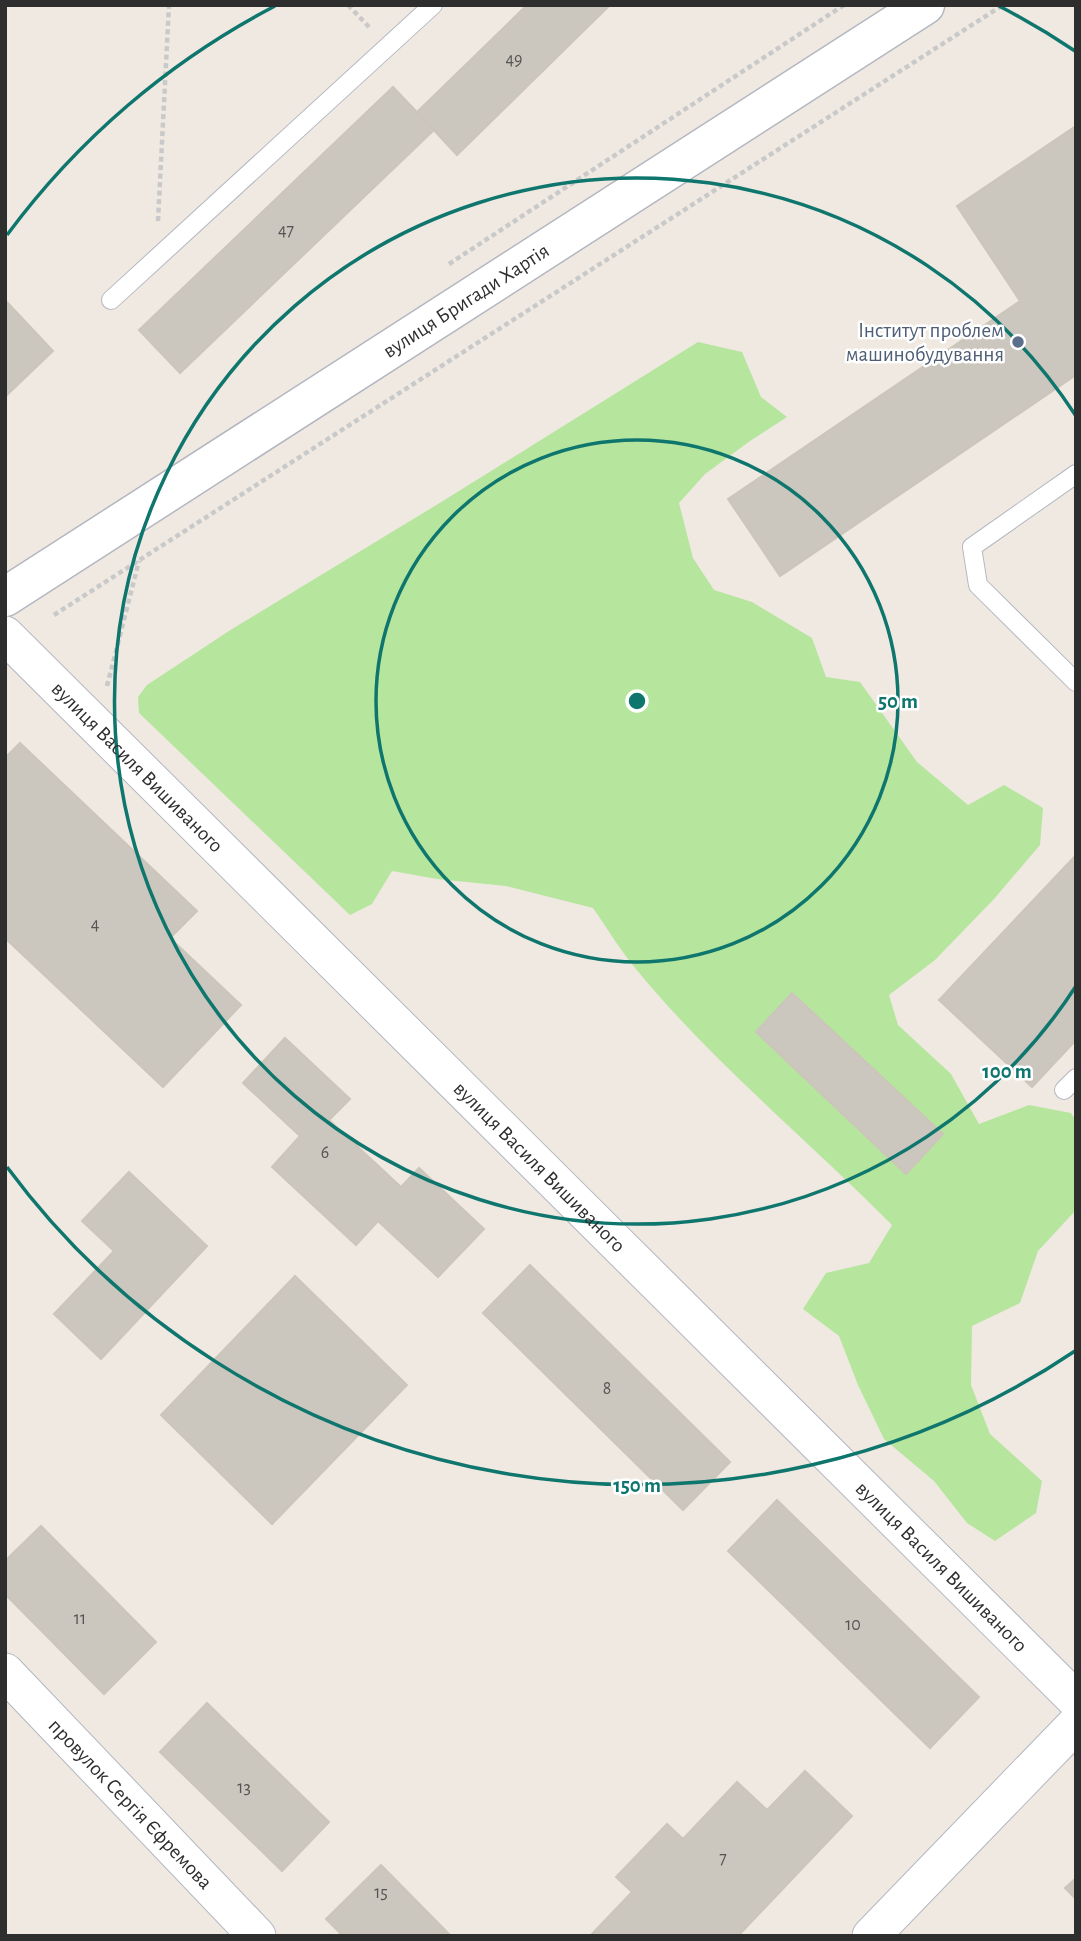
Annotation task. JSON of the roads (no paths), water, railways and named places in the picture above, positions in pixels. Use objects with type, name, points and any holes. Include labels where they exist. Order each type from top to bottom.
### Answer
[{"type":"street","name":"вулиця Бригади Хартія","points":[[5,597],[925,5]]},
{"type":"street","name":"вулиця Василя Вишиваного","points":[[5,635],[1076,1700]]},
{"type":"street","name":"провулок Сергія Єфремова","points":[[5,1672],[257,1936]]},
{"type":"street","points":[[871,1936],[1076,1724]]},
{"type":"lane","points":[[111,300],[433,5]]},
{"type":"lane","points":[[1076,474],[972,547],[978,585],[1076,682]]},
{"type":"place","name":"Інститут проблем машинобудування","points":[[1018,342]]}]
